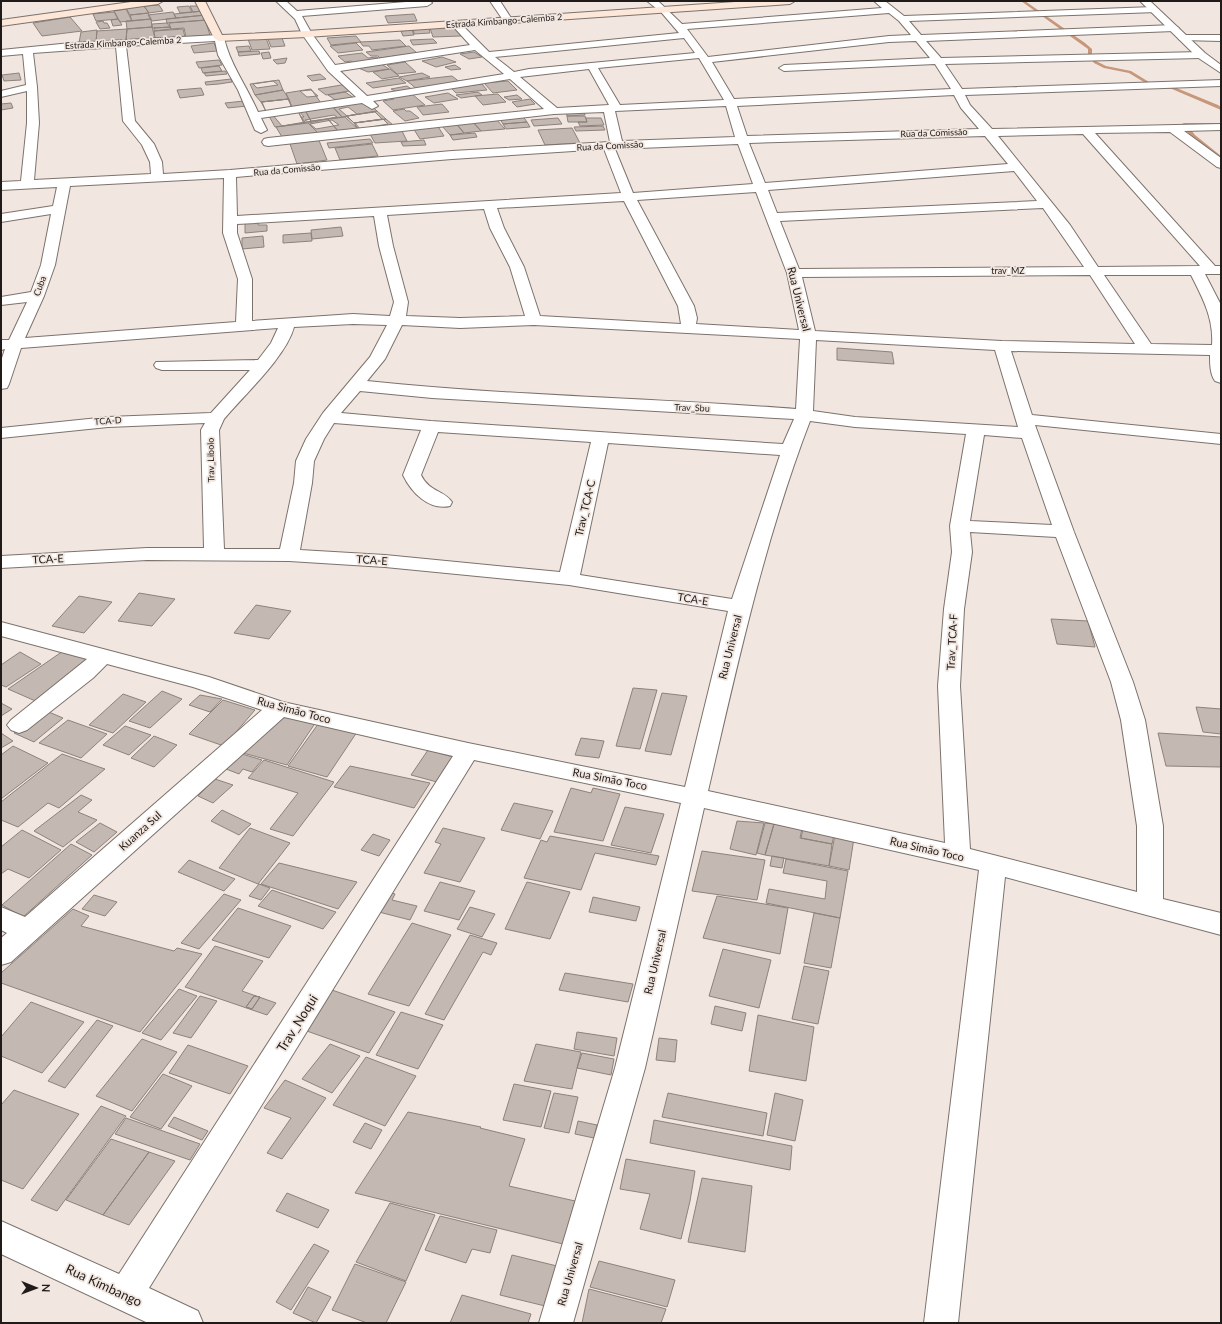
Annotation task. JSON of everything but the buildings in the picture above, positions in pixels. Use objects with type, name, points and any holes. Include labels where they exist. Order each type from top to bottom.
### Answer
[{"type":"main road","points":[[1,23],[158,1]]},
{"type":"main road","points":[[200,1],[219,38]]},
{"type":"main road","name":"Estrada Kimbango-Calemba 2","points":[[219,38],[508,21],[658,6],[756,4],[790,1]]},
{"type":"street","points":[[281,1],[295,14],[307,34],[332,69],[366,99],[394,128]]},
{"type":"street","points":[[495,1],[508,21]]},
{"type":"street","points":[[878,1],[902,19],[938,61],[966,106],[1018,167],[1046,204],[1094,270],[1146,348]]},
{"type":"street","points":[[1145,1],[1202,55],[1218,66]]},
{"type":"street","points":[[756,4],[779,19]]},
{"type":"street","points":[[1020,5],[1075,45],[1082,58]]},
{"type":"street","name":"Rua Universal","points":[[556,1323],[630,1068],[740,607],[790,450],[804,415],[808,335],[794,273],[742,140],[731,103],[704,58],[683,31],[658,6]]},
{"type":"street","points":[[295,14],[431,7],[453,24],[486,55],[554,111]]},
{"type":"street","points":[[486,55],[779,19],[890,10]]},
{"type":"street","points":[[902,19],[1031,13],[1154,10]]},
{"type":"street","points":[[254,116],[513,76],[529,72],[769,52],[868,40],[1174,28]]},
{"type":"street","name":"Estrada Kimbango-Calemba 2","points":[[1,53],[121,43],[219,38]]},
{"type":"street","points":[[219,38],[223,55],[243,90],[280,171]]},
{"type":"street","points":[[1183,38],[1221,38]]},
{"type":"street","points":[[121,43],[129,121],[148,144],[156,162],[157,178]]},
{"type":"street","points":[[332,69],[477,47]]},
{"type":"street","points":[[27,185],[33,123],[32,87],[28,50]]},
{"type":"street","points":[[769,52],[794,79]]},
{"type":"street","points":[[784,68],[938,61],[1202,55]]},
{"type":"street","points":[[592,66],[613,108],[612,145],[628,196],[654,248],[681,295],[688,318],[688,328]]},
{"type":"street","points":[[271,149],[394,128],[554,111],[958,92],[1221,83]]},
{"type":"street","points":[[1,94],[32,87]]},
{"type":"street","points":[[804,89],[814,99]]},
{"type":"street","name":"Rua da Comissão","points":[[1,186],[64,184],[280,171],[452,155],[612,145],[1085,129],[1221,127]]},
{"type":"street","points":[[1172,128],[1221,164]]},
{"type":"street","points":[[1085,129],[1148,198],[1209,269],[1213,305],[1218,320],[1220,333],[1217,359],[1221,378]]},
{"type":"street","points":[[231,220],[761,188],[1018,167]]},
{"type":"street","points":[[230,174],[230,233],[245,279],[244,326]]},
{"type":"street","name":"Cuba","points":[[1,384],[8,344],[37,296],[48,265],[64,184]]},
{"type":"street","points":[[773,217],[1046,204]]},
{"type":"street","points":[[489,205],[497,228],[517,267],[534,320]]},
{"type":"street","points":[[1,218],[60,209]]},
{"type":"street","points":[[289,555],[303,483],[305,461],[315,439],[328,417],[377,359],[397,321],[401,302],[386,246],[380,210]]},
{"type":"street","name":"trav_MZ","points":[[794,273],[1209,269]]},
{"type":"street","points":[[1,301],[37,296]]},
{"type":"street","points":[[8,344],[288,322],[353,319],[460,323],[534,320],[1002,346],[1219,350]]},
{"type":"street","name":"Trav_Libolo","points":[[214,553],[210,430],[216,418],[262,365],[288,330],[288,322]]},
{"type":"street","points":[[1002,346],[1027,426],[1064,532],[1108,642],[1133,720],[1150,826],[1150,904]]},
{"type":"street","points":[[162,366],[262,365]]},
{"type":"street","name":"Trav_Sbu","points":[[354,385],[432,393],[804,415],[855,422],[976,429],[1027,426],[1221,439]]},
{"type":"street","points":[[328,417],[431,426],[601,436],[790,450]]},
{"type":"street","name":"TCA-D","points":[[1,433],[112,420],[216,418]]},
{"type":"street","points":[[431,426],[423,450],[412,475],[416,486],[425,494],[443,502]]},
{"type":"street","name":"Trav_TCA-F","points":[[958,856],[950,686],[954,609],[962,552],[960,526],[976,429]]},
{"type":"street","name":"Trav_TCA-C","points":[[569,579],[601,436]]},
{"type":"street","points":[[960,526],[1064,532]]},
{"type":"street","name":"TCA-E","points":[[1,562],[147,554],[214,553],[289,555],[385,561],[569,579],[740,607]]},
{"type":"street","name":"Rua Simão Toco","points":[[1,629],[201,682],[279,708],[468,751],[694,796],[993,864],[1150,904],[1221,924]]},
{"type":"street","points":[[19,725],[85,673],[103,655]]},
{"type":"street","name":"Kuanza Sul","points":[[1,954],[279,708]]},
{"type":"street","name":"Trav_Noqui","points":[[126,1294],[468,751]]},
{"type":"street","points":[[941,1323],[993,864]]},
{"type":"street","points":[[1,918],[27,931]]},
{"type":"street","name":"Rua Kimbango","points":[[1,1237],[186,1323]]},
{"type":"waterway","points":[[1023,1],[1090,49],[1090,54],[1095,62],[1105,67],[1130,72],[1148,83],[1173,88],[1221,109]]},
{"type":"waterway","points":[[1221,124],[1184,124],[1193,136],[1221,158]]}]
